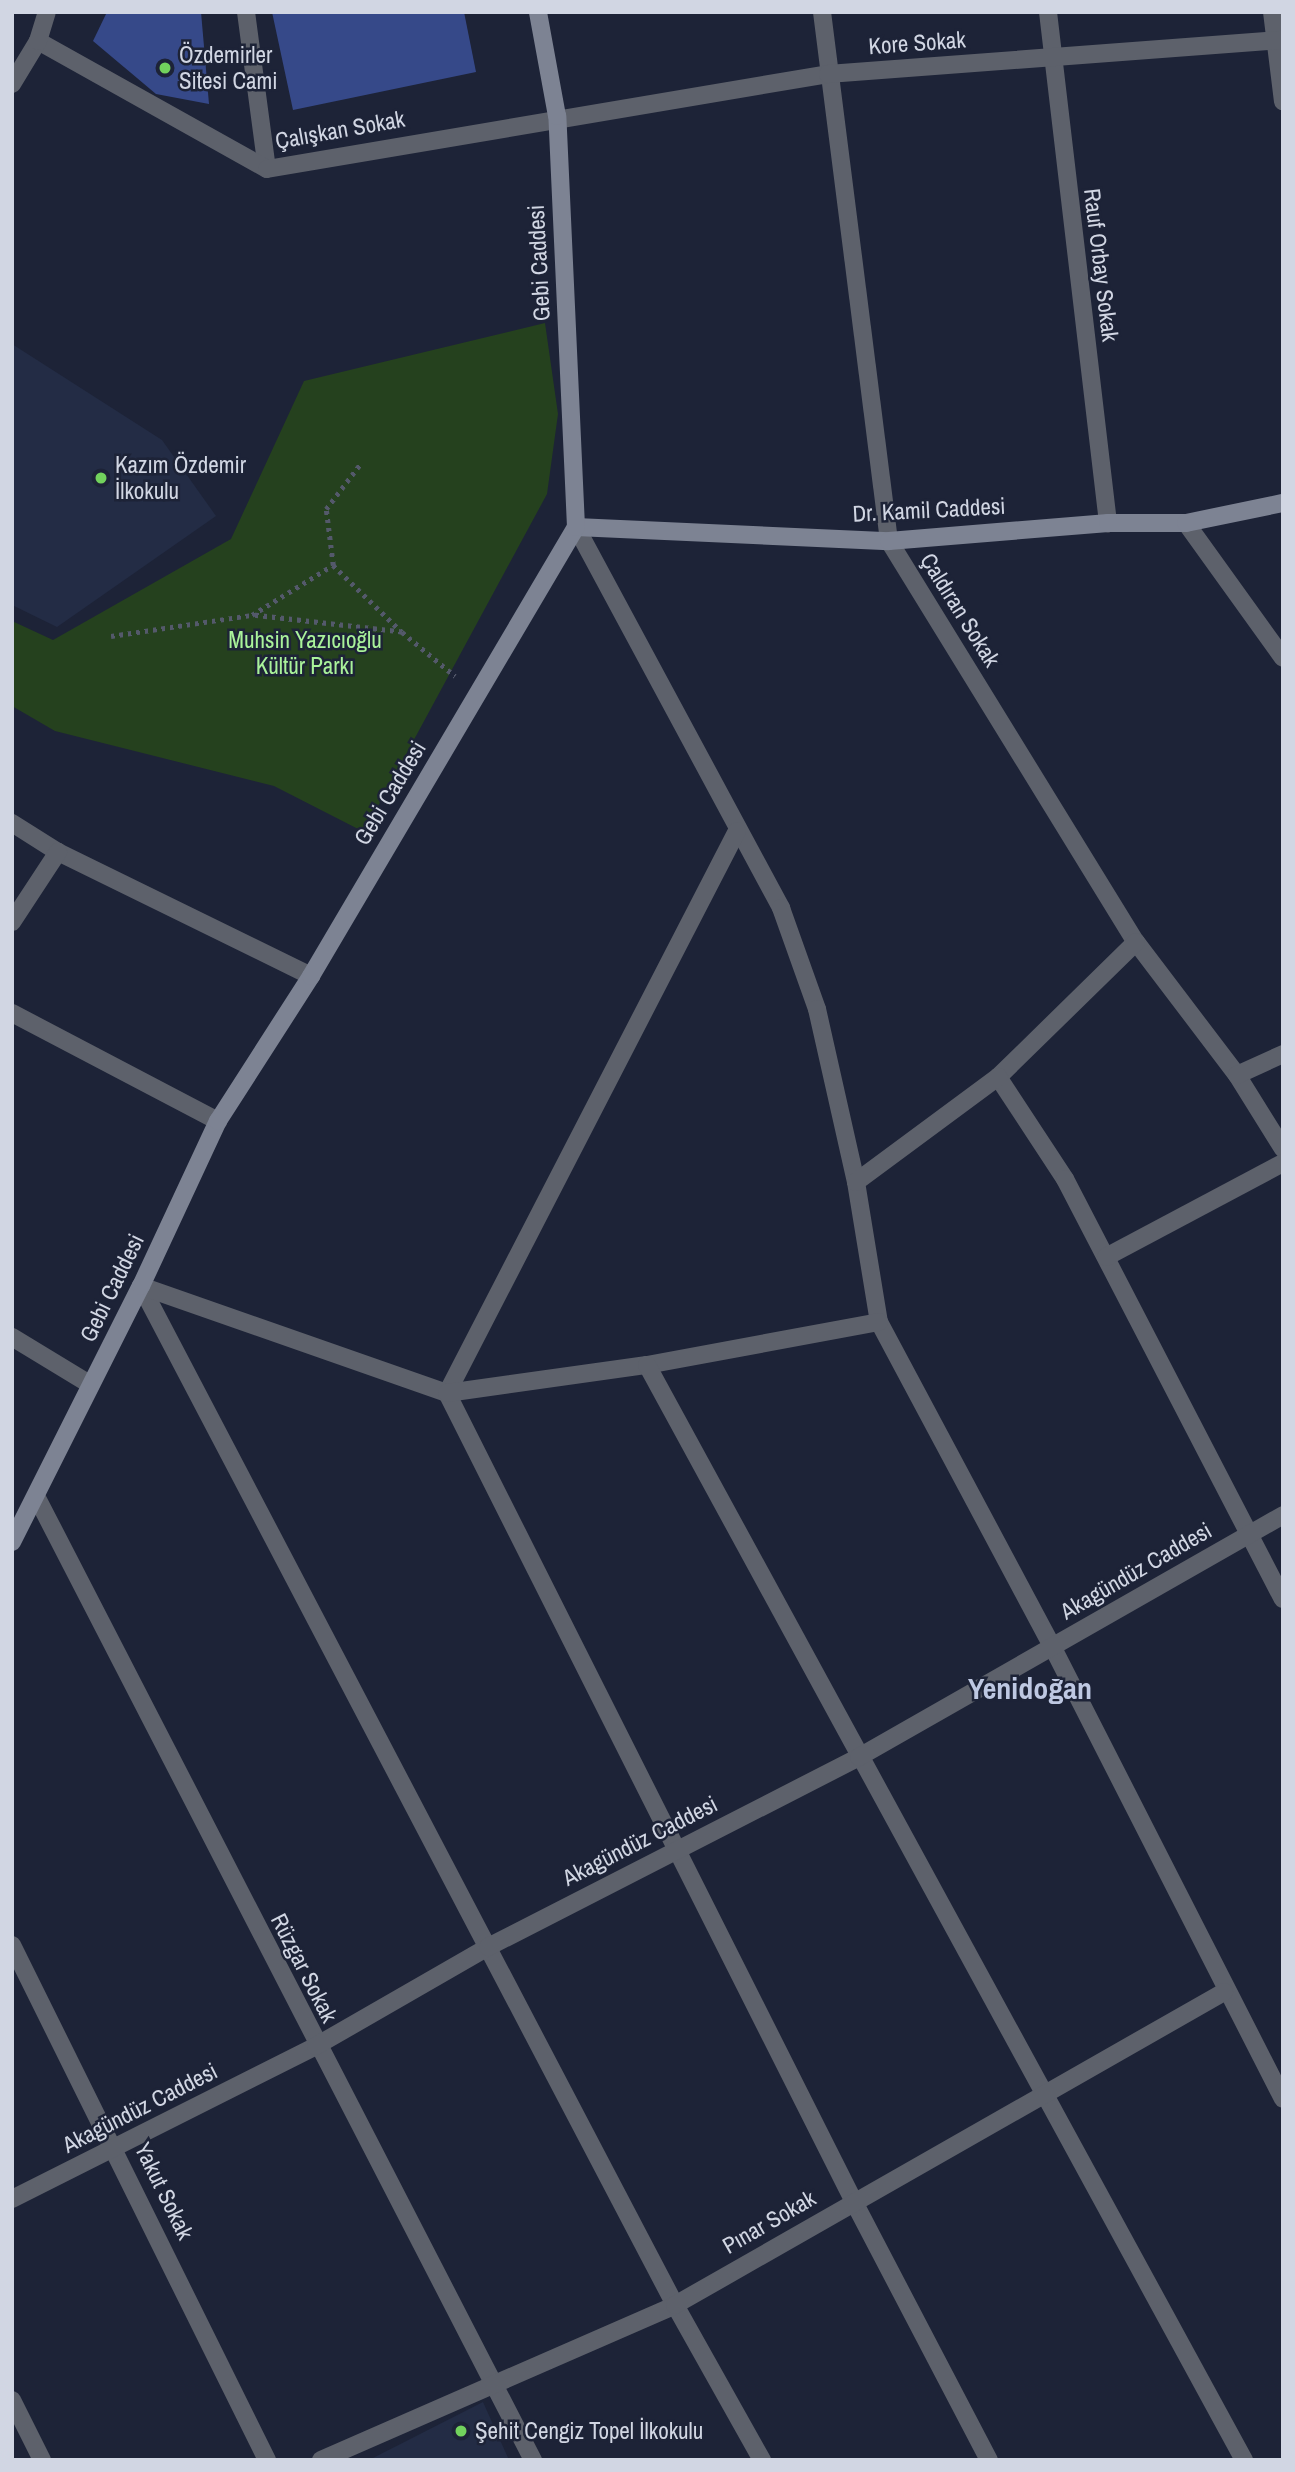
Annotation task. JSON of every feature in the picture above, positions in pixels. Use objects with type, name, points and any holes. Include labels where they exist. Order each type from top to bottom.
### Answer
[{"type":"main road","name":"Gebi Caddesi","points":[[12,1542],[141,1286],[218,1121],[311,976],[576,527],[556,116],[538,12]]},
{"type":"main road","name":"Dr. Kamil Caddesi","points":[[576,527],[889,541],[1108,523],[1186,523],[1283,503]]},
{"type":"street","points":[[12,84],[38,41],[47,12]]},
{"type":"street","points":[[246,12],[267,169]]},
{"type":"street","name":"Çaldıran Sokak","points":[[822,12],[889,541],[1136,942],[1237,1075],[1283,1149]]},
{"type":"street","name":"Rauf Orbay Sokak","points":[[1048,12],[1051,58],[1108,523]]},
{"type":"street","points":[[1272,12],[1279,40],[1283,101]]},
{"type":"street","name":"Kore Sokak","points":[[556,116],[828,74],[1279,40]]},
{"type":"street","name":"Çalışkan Sokak","points":[[38,41],[267,169],[556,116]]},
{"type":"street","points":[[1186,523],[1283,657]]},
{"type":"street","points":[[576,527],[737,831],[781,908],[817,1009],[856,1181],[879,1322],[1053,1648],[1224,1992],[1283,2099]]},
{"type":"street","points":[[12,823],[58,852],[311,976]]},
{"type":"street","points":[[447,1393],[737,831]]},
{"type":"street","points":[[12,922],[58,852]]},
{"type":"street","points":[[856,1181],[998,1077],[1136,942]]},
{"type":"street","points":[[12,1013],[218,1121]]},
{"type":"street","points":[[1237,1075],[1283,1054]]},
{"type":"street","points":[[998,1077],[1065,1179],[1283,1599]]},
{"type":"street","points":[[1106,1257],[1283,1163]]},
{"type":"street","points":[[141,1286],[447,1393],[647,1365],[879,1322]]},
{"type":"street","points":[[141,1286],[675,2305],[762,2460]]},
{"type":"street","points":[[12,1337],[92,1385]]},
{"type":"street","points":[[647,1365],[1041,2095],[1244,2460]]},
{"type":"street","points":[[447,1393],[854,2202],[989,2460]]},
{"type":"street","name":"Rüzgar Sokak","points":[[36,1496],[316,2046],[498,2384],[533,2460]]},
{"type":"street","name":"Akagündüz Caddesi","points":[[12,2199],[316,2046],[488,1947],[859,1757],[1283,1515]]},
{"type":"street","name":"Yakut Sokak","points":[[12,1945],[116,2148],[267,2460]]},
{"type":"street","name":"Pınar Sokak","points":[[321,2460],[675,2305],[1224,1992]]},
{"type":"street","points":[[12,2400],[42,2460]]},
{"type":"path","points":[[361,463],[326,509],[333,565],[402,632],[477,695]]},
{"type":"path","points":[[252,615],[333,565]]},
{"type":"path","points":[[111,636],[252,615],[402,632]]},
{"type":"shaded area","name":"Kazım Özdemir İlkokulu","points":[[12,344],[162,440],[216,516],[57,627],[12,605]]},
{"type":"shaded area","name":"Şehit Cengiz Topel İlkokulu","points":[[483,2402],[509,2460],[369,2460]]},
{"type":"green space","name":"Muhsin Yazıcıoğlu Kültür Parkı","points":[[545,323],[558,414],[547,494],[364,832],[274,786],[55,731],[12,706],[12,621],[53,640],[231,539],[304,381]]},
{"type":"building","name":"Özdemirler Sitesi Cami","points":[[107,12],[201,12],[209,104],[156,94],[93,41]]},
{"type":"building","points":[[272,12],[464,12],[476,72],[293,110]]},
{"type":"place","name":"Özdemirler Sitesi Cami","points":[[165,68]]},
{"type":"place","name":"Kazım Özdemir İlkokulu","points":[[101,478]]},
{"type":"place","name":"Şehit Cengiz Topel İlkokulu","points":[[461,2431]]},
{"type":"district","name":"Yenidoğan","points":[[1030,1688]]}]
